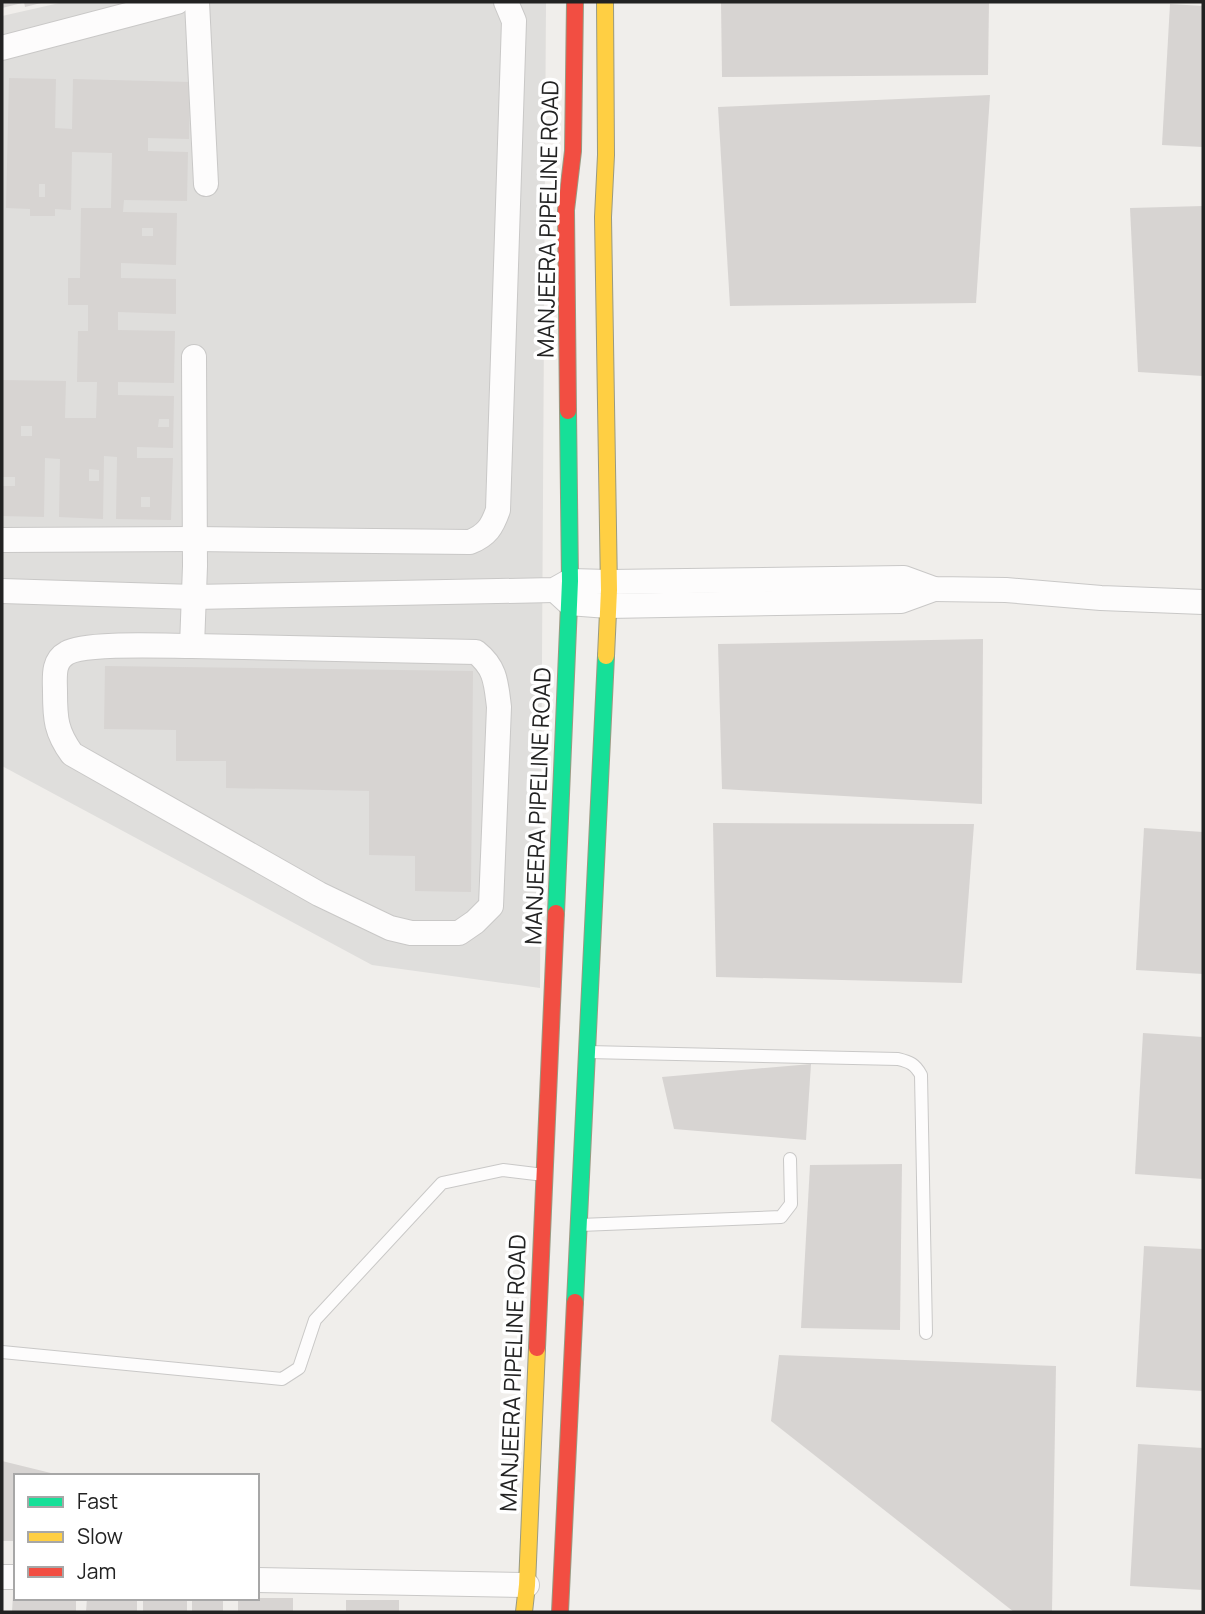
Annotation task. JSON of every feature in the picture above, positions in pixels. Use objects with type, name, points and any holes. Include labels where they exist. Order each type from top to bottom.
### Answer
[{"type":"main road","name":"MANJEERA PIPELINE ROAD","points":[[524,1612],[579,1225],[609,594],[603,217],[589,153],[575,2]]},
{"type":"main road","name":"MANJEERA PIPELINE ROAD","points":[[560,1612],[545,1175],[564,591],[566,210],[589,153],[605,2]]},
{"type":"street","points":[[2,48],[177,2]]},
{"type":"street","points":[[197,2],[206,184]]},
{"type":"street","points":[[2,540],[470,542],[481,537],[492,526],[498,510],[514,21],[506,2]]},
{"type":"street","points":[[192,646],[195,539],[194,357]]},
{"type":"street","points":[[2,591],[194,597],[564,591],[609,594],[904,578],[934,589],[1006,590],[1101,598],[1203,602]]},
{"type":"street","points":[[192,646],[476,652],[494,674],[499,707],[491,906],[475,922],[458,933],[411,933],[390,928],[318,894],[72,754],[62,740],[55,716],[55,668],[66,653],[87,647],[192,646]]},
{"type":"street","points":[[259,1580],[527,1585]]},
{"type":"lane","points":[[587,1052],[898,1059],[916,1066],[921,1075],[926,1333]]},
{"type":"lane","points":[[579,1225],[781,1217],[791,1204],[790,1159]]},
{"type":"lane","points":[[2,1352],[282,1379],[299,1368],[315,1320],[442,1182],[503,1170],[545,1175]]},
{"type":"shaded area","points":[[64,2],[546,2],[540,988],[372,965],[2,766],[2,16]]},
{"type":"building","points":[[2,2],[22,2],[22,3],[2,8]]},
{"type":"building","points":[[24,2],[41,2],[41,3],[25,7]]},
{"type":"building","points":[[721,2],[989,2],[988,75],[722,77]]},
{"type":"building","points":[[1170,4],[1203,6],[1203,147],[1162,145]]},
{"type":"building","points":[[9,78],[56,79],[55,128],[72,129],[73,79],[190,82],[189,139],[148,138],[148,151],[188,152],[187,201],[124,200],[123,212],[177,213],[176,265],[121,263],[121,278],[176,279],[176,314],[118,312],[118,330],[175,331],[174,383],[118,382],[118,395],[174,396],[173,448],[137,447],[137,458],[173,458],[171,520],[116,519],[117,457],[104,456],[103,519],[59,517],[60,459],[45,458],[44,517],[2,516],[2,486],[15,486],[15,477],[2,477],[2,380],[66,381],[65,418],[96,418],[97,382],[77,382],[78,331],[88,331],[88,305],[68,305],[68,278],[80,278],[81,208],[111,208],[112,153],[72,152],[71,210],[55,209],[55,216],[30,216],[30,209],[6,208]],"holes":[[[39,184],[45,184],[45,197],[39,197]],[[142,228],[153,228],[153,236],[142,236]],[[159,419],[169,419],[169,427],[158,427]],[[21,426],[32,426],[32,436],[21,436]],[[89,469],[99,470],[99,481],[89,481]],[[141,497],[150,497],[150,507],[141,507]]]},
{"type":"building","points":[[990,95],[976,303],[730,306],[718,107]]},
{"type":"building","points":[[1203,206],[1203,376],[1138,372],[1130,208]]},
{"type":"building","points":[[983,639],[982,804],[722,789],[718,644]]},
{"type":"building","points":[[105,666],[473,671],[471,892],[415,891],[415,856],[369,855],[369,791],[226,788],[226,761],[176,761],[176,730],[104,729]]},
{"type":"building","points":[[713,823],[974,824],[962,983],[716,977]]},
{"type":"building","points":[[1144,828],[1203,832],[1203,974],[1136,970]]},
{"type":"building","points":[[1143,1033],[1203,1037],[1203,1179],[1135,1174]]},
{"type":"building","points":[[811,1064],[806,1140],[674,1129],[662,1077]]},
{"type":"building","points":[[902,1164],[900,1330],[801,1328],[810,1165]]},
{"type":"building","points":[[1144,1246],[1203,1249],[1203,1391],[1136,1387]]},
{"type":"building","points":[[779,1355],[1056,1366],[1052,1612],[1014,1612],[771,1421]]},
{"type":"building","points":[[1138,1444],[1203,1448],[1203,1590],[1130,1586]]},
{"type":"building","points":[[2,1461],[55,1474],[14,1474],[14,1541],[2,1541]]},
{"type":"building","points":[[13,1595],[14,1600],[76,1600],[76,1612],[12,1612]]},
{"type":"building","points":[[293,1598],[293,1612],[238,1612],[238,1600]]},
{"type":"building","points":[[87,1600],[137,1600],[137,1612],[86,1612]]},
{"type":"building","points":[[143,1600],[187,1600],[187,1612],[143,1612]]},
{"type":"building","points":[[192,1600],[223,1601],[223,1612],[192,1612]]},
{"type":"building","points":[[346,1600],[399,1600],[399,1612],[346,1612]]},
{"type":"traffic: fast","points":[[556,913],[570,581],[568,411]]},
{"type":"traffic: fast","points":[[575,1302],[606,656]]},
{"type":"traffic: slow","points":[[605,2],[606,155],[603,217],[609,590],[606,656]]},
{"type":"traffic: slow","points":[[524,1612],[537,1348]]},
{"type":"traffic: jam","points":[[568,411],[566,210],[573,151],[575,2]]},
{"type":"traffic: jam","points":[[537,1348],[556,913]]},
{"type":"traffic: jam","points":[[560,1612],[575,1302]]}]
